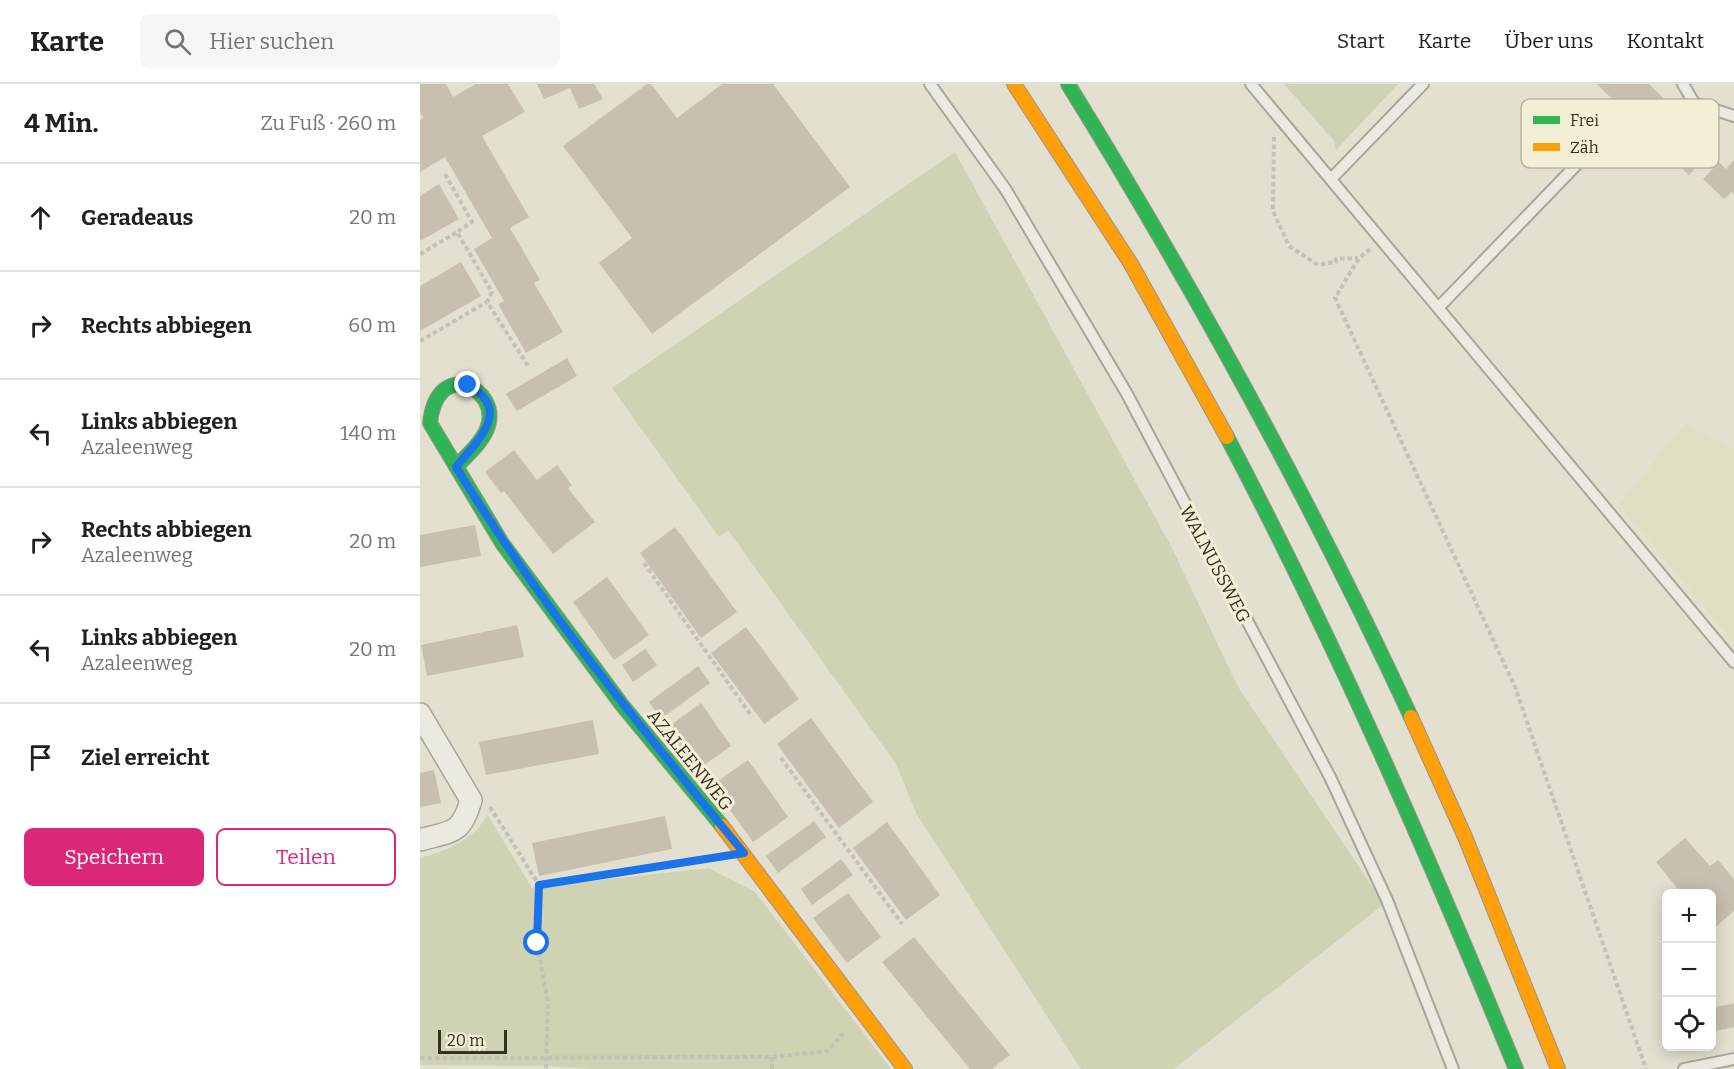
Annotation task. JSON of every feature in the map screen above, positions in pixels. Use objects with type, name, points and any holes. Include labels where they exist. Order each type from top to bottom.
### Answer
[{"type":"main road","points":[[1014,84],[1145,288],[1241,465],[1359,702],[1466,943],[1516,1069]]},
{"type":"main road","points":[[1068,84],[1178,267],[1273,441],[1405,703],[1504,935],[1558,1069]]},
{"type":"main road","name":"AZALEENWEG","points":[[456,467],[489,427],[490,407],[484,394],[468,385],[446,388],[434,398],[430,423],[456,467],[502,543],[622,705],[744,853],[905,1069]]},
{"type":"street","points":[[420,714],[471,800],[465,822],[454,831],[420,840]]},
{"type":"lane","name":"WALNUSSWEG","points":[[930,84],[1006,190],[1127,394],[1330,777],[1387,900],[1453,1069]]},
{"type":"lane","points":[[1251,84],[1332,178],[1734,662]]},
{"type":"lane","points":[[1332,178],[1424,84]]},
{"type":"lane","points":[[1683,84],[1692,99]]},
{"type":"lane","points":[[1719,111],[1734,116]]},
{"type":"lane","points":[[1439,307],[1573,168]]},
{"type":"lane","points":[[1684,1069],[1734,1059]]},
{"type":"path","points":[[1274,112],[1273,211],[1289,246],[1318,265],[1336,262],[1336,259],[1359,258]]},
{"type":"path","points":[[420,254],[472,222],[445,174]]},
{"type":"path","points":[[420,341],[487,302],[492,292],[458,232]]},
{"type":"path","points":[[1365,254],[1359,258],[1335,298],[1515,687],[1646,1069]]},
{"type":"path","points":[[487,302],[528,366]]},
{"type":"path","points":[[645,563],[752,717]]},
{"type":"path","points":[[781,758],[902,924]]},
{"type":"path","points":[[471,800],[488,803],[539,885],[537,943],[548,1003],[546,1069]]},
{"type":"path","points":[[539,885],[744,853]]},
{"type":"path","points":[[420,1058],[772,1057],[828,1051],[861,1012]]},
{"type":"path","points":[[772,1057],[772,1069]]},
{"type":"shaded area","points":[[1686,423],[1734,450],[1734,643],[1619,504]]},
{"type":"green space","points":[[1284,84],[1398,84],[1336,150],[1334,141]]},
{"type":"green space","points":[[955,152],[1172,548],[1238,687],[1384,904],[1174,1069],[1081,1069],[916,813],[896,764],[728,530],[719,537],[612,388]]},
{"type":"green space","points":[[487,814],[532,888],[709,868],[755,892],[891,1069],[592,1069],[549,1066],[420,1065],[420,858],[460,843],[476,831]]},
{"type":"building","points":[[420,84],[446,84],[453,97],[476,84],[508,84],[525,112],[482,136],[529,217],[510,228],[540,280],[534,283],[563,332],[526,353],[498,304],[504,301],[474,249],[492,238],[445,157],[420,172],[420,120],[423,118],[420,112]]},
{"type":"building","points":[[537,84],[594,84],[603,99],[579,109],[570,88],[544,99]]},
{"type":"building","points":[[647,84],[651,84],[677,118],[722,84],[773,84],[850,187],[652,334],[599,263],[632,238],[563,146]]},
{"type":"building","points":[[1597,84],[1649,84],[1664,99],[1612,99]]},
{"type":"building","points":[[1734,160],[1734,194],[1732,192],[1724,199],[1703,179],[1713,168],[1719,168],[1719,162],[1726,169]]},
{"type":"building","points":[[1682,168],[1696,168],[1689,175]]},
{"type":"building","points":[[439,184],[459,219],[420,241],[420,196]]},
{"type":"building","points":[[461,262],[481,296],[420,331],[420,286]]},
{"type":"building","points":[[567,358],[577,376],[517,411],[506,394]]},
{"type":"building","points":[[514,450],[537,480],[557,465],[572,485],[568,488],[595,522],[553,554],[504,491],[501,493],[485,472]]},
{"type":"building","points":[[475,525],[481,556],[420,567],[420,535]]},
{"type":"building","points":[[675,527],[737,612],[701,638],[640,553]]},
{"type":"building","points":[[607,577],[649,635],[614,660],[573,602]]},
{"type":"building","points":[[517,625],[524,657],[427,676],[421,645]]},
{"type":"building","points":[[746,627],[799,699],[764,724],[711,653]]},
{"type":"building","points":[[645,649],[657,665],[633,682],[622,665]]},
{"type":"building","points":[[698,666],[710,683],[661,719],[649,702]]},
{"type":"building","points":[[701,703],[731,746],[697,770],[667,728]]},
{"type":"building","points":[[811,718],[873,802],[839,828],[777,744]]},
{"type":"building","points":[[593,720],[599,754],[486,775],[479,742]]},
{"type":"building","points":[[748,760],[788,817],[753,842],[712,785]]},
{"type":"building","points":[[434,770],[441,803],[420,807],[420,773]]},
{"type":"building","points":[[665,816],[672,849],[539,876],[532,843]]},
{"type":"building","points":[[814,821],[826,837],[778,873],[766,856]]},
{"type":"building","points":[[887,822],[940,895],[906,920],[853,848]]},
{"type":"building","points":[[1685,838],[1710,866],[1718,860],[1734,879],[1734,911],[1716,927],[1716,889],[1678,889],[1656,862]]},
{"type":"building","points":[[841,859],[853,875],[812,905],[801,889]]},
{"type":"building","points":[[848,893],[881,937],[847,963],[813,918]]},
{"type":"building","points":[[914,937],[1010,1055],[992,1069],[970,1069],[882,962]]},
{"type":"building","points":[[1734,1003],[1734,1027],[1716,1031],[1716,1007]]},
{"type":"traffic: fast","points":[[1068,84],[1161,238],[1249,395],[1333,555],[1411,717]]},
{"type":"traffic: fast","points":[[456,467],[460,462],[479,443],[486,432],[489,412],[485,400],[477,391],[466,386],[455,385],[444,390],[435,403],[430,423],[502,543],[622,705],[722,826]]},
{"type":"traffic: fast","points":[[1227,437],[1343,670],[1449,908],[1516,1069]]},
{"type":"traffic: slow","points":[[1014,84],[1131,264],[1227,437]]},
{"type":"traffic: slow","points":[[1411,717],[1465,837],[1558,1069]]},
{"type":"traffic: slow","points":[[722,826],[905,1069]]},
{"type":"route","points":[[468,385],[484,394],[490,407],[489,427],[456,467],[502,543],[622,705],[744,853],[539,885],[537,943]]}]
